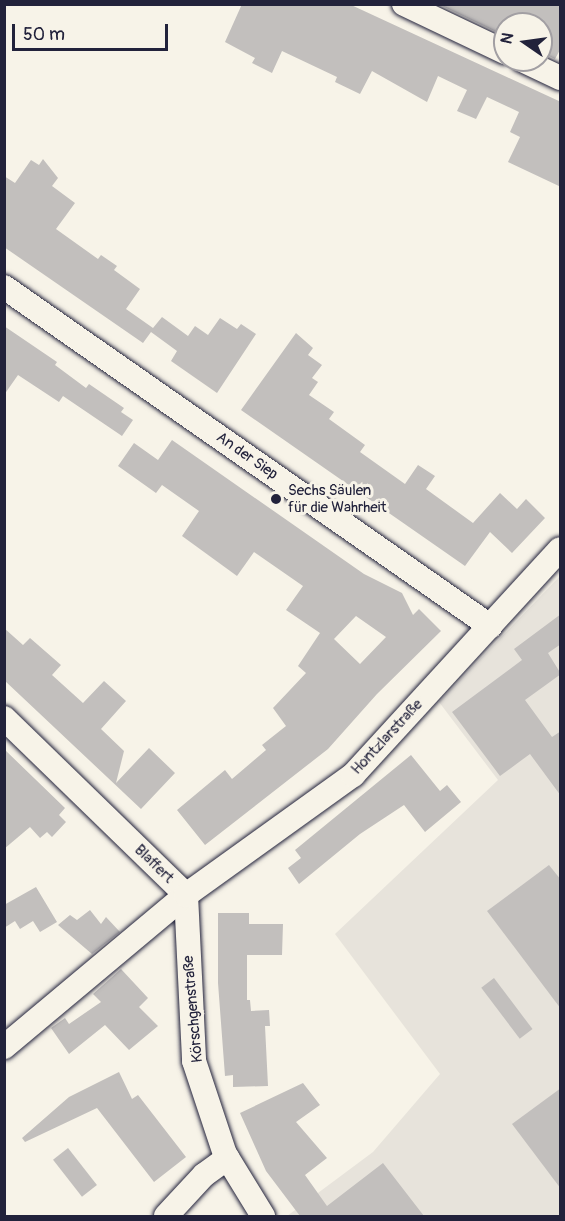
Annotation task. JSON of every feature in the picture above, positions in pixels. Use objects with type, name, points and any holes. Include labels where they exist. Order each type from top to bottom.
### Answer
[{"type":"street","points":[[405,5],[493,46]]},
{"type":"street","name":"An der Siep","points":[[4,287],[490,626]]},
{"type":"street","name":"Hontzlarstraße","points":[[186,895],[353,775],[561,549]]},
{"type":"street","name":"Blaffert","points":[[4,718],[186,895],[4,1047]]},
{"type":"street","name":"Körschgenstraße","points":[[186,895],[195,1061],[227,1158],[263,1216]]},
{"type":"street","points":[[166,1216],[204,1175],[227,1158]]},
{"type":"shaded area","points":[[560,576],[560,1216],[287,1216],[373,1152],[440,1074],[335,934],[498,780],[439,702]]},
{"type":"building","points":[[242,4],[349,4],[561,102],[561,187],[508,162],[520,137],[510,132],[519,112],[487,97],[476,119],[457,111],[467,90],[438,76],[427,102],[372,71],[360,94],[335,82],[337,77],[282,51],[272,73],[252,63],[255,58],[225,42]]},
{"type":"building","points":[[438,4],[561,4],[561,48],[555,59],[553,58],[553,12],[493,12],[493,30]]},
{"type":"building","points":[[43,159],[58,178],[52,186],[75,203],[56,229],[98,259],[101,255],[117,266],[114,270],[140,289],[126,309],[153,328],[162,317],[188,336],[195,326],[208,335],[220,318],[237,329],[241,324],[256,334],[217,393],[171,361],[177,351],[151,332],[143,343],[4,247],[4,176],[15,183],[31,160],[39,165]]},
{"type":"building","points":[[4,326],[57,362],[55,365],[86,388],[89,384],[124,408],[121,412],[133,420],[122,436],[63,396],[59,402],[18,375],[4,395]]},
{"type":"building","points":[[296,333],[313,348],[308,355],[322,365],[312,378],[318,382],[309,395],[334,412],[329,419],[365,445],[360,452],[405,484],[418,465],[435,476],[426,489],[473,523],[500,493],[517,509],[526,499],[545,518],[512,553],[490,532],[465,566],[241,410]]},
{"type":"building","points":[[172,440],[364,574],[402,593],[413,615],[419,609],[441,631],[377,694],[328,749],[205,845],[177,810],[225,770],[232,779],[266,750],[262,745],[286,726],[273,708],[306,673],[298,666],[320,633],[286,610],[303,586],[254,552],[237,576],[182,536],[199,511],[162,485],[156,493],[118,466],[134,443],[158,460]],"holes":[[[356,616],[386,637],[360,664],[334,639]]]},
{"type":"building","points":[[561,614],[561,644],[548,653],[561,674],[525,700],[552,737],[561,731],[561,796],[530,754],[500,776],[452,712],[522,660],[514,649]]},
{"type":"building","points":[[4,628],[23,645],[30,638],[61,665],[52,675],[83,703],[104,681],[126,701],[101,729],[124,751],[116,783],[149,748],[175,773],[141,809],[4,680]]},
{"type":"building","points":[[4,749],[65,808],[59,815],[66,822],[52,837],[47,832],[40,838],[30,827],[4,849]]},
{"type":"building","points":[[411,755],[440,791],[447,785],[461,802],[425,832],[404,805],[360,834],[299,884],[288,868],[301,858],[295,850]]},
{"type":"building","points":[[549,865],[561,880],[561,1009],[487,911]]},
{"type":"building","points":[[36,887],[57,922],[40,932],[33,921],[20,929],[15,921],[4,928],[4,905]]},
{"type":"building","points":[[90,910],[101,924],[106,917],[120,932],[92,954],[58,925],[70,915],[77,920]]},
{"type":"building","points":[[218,913],[249,913],[249,924],[283,924],[282,955],[247,955],[247,1000],[250,1000],[251,1011],[269,1010],[270,1026],[265,1026],[268,1086],[233,1087],[233,1075],[225,1076],[218,983]]},
{"type":"building","points":[[121,969],[148,998],[139,1007],[158,1026],[129,1050],[105,1025],[69,1054],[51,1028],[65,1018],[69,1024],[101,1002],[93,994]]},
{"type":"building","points":[[494,978],[533,1029],[520,1039],[481,988]]},
{"type":"building","points":[[119,1072],[132,1099],[138,1095],[186,1157],[154,1182],[97,1108],[25,1142],[22,1138],[69,1097]]},
{"type":"building","points":[[303,1083],[320,1105],[296,1122],[327,1158],[305,1175],[327,1206],[383,1163],[424,1216],[300,1216],[266,1171],[240,1113]]},
{"type":"building","points":[[561,1088],[561,1189],[512,1124]]},
{"type":"building","points":[[68,1148],[97,1185],[82,1197],[53,1160]]},
{"type":"place","name":"Sechs Säulen für die Wahrheit","points":[[276,499]]}]
